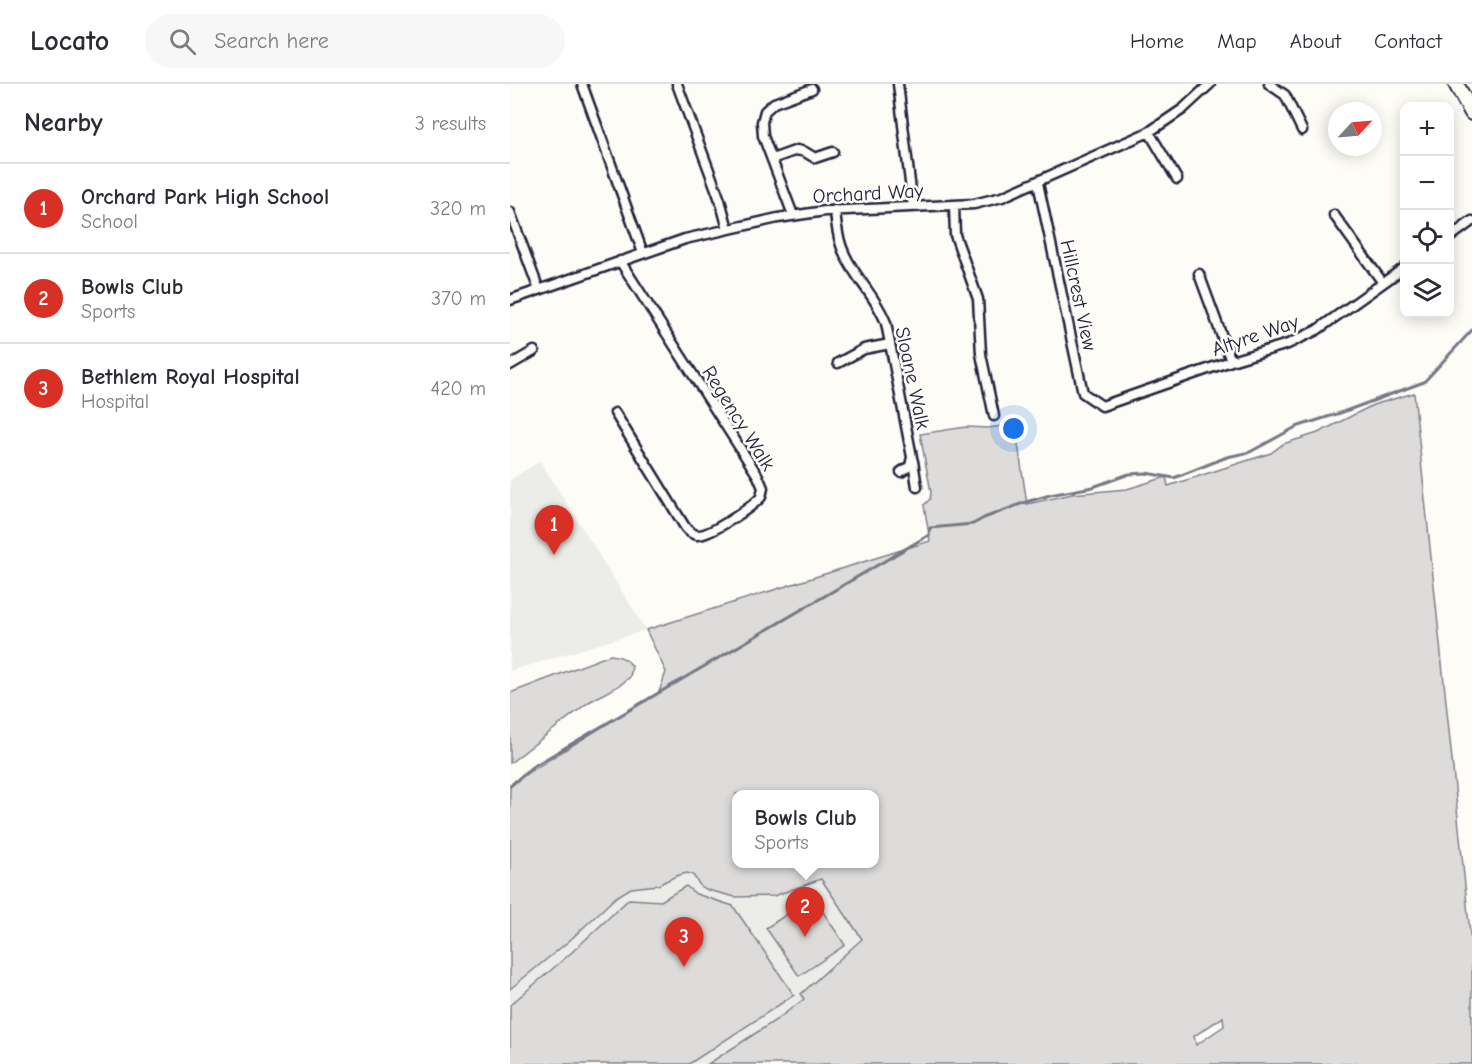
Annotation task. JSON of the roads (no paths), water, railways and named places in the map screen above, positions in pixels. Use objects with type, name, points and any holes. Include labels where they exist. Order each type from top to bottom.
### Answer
[{"type":"main road","points":[[1456,84],[1472,113]]},
{"type":"street","points":[[582,84],[643,253]]},
{"type":"street","points":[[677,84],[720,200],[728,229]]},
{"type":"street","points":[[898,84],[913,207]]},
{"type":"street","name":"Orchard Way","points":[[510,300],[686,238],[793,215],[836,210],[954,205],[993,200],[1038,183],[1149,132],[1183,109],[1210,84]]},
{"type":"street","points":[[1269,84],[1285,95],[1302,130]]},
{"type":"street","points":[[793,215],[762,129],[765,111],[779,100],[812,89]]},
{"type":"street","points":[[1149,132],[1177,179]]},
{"type":"street","points":[[772,159],[796,150],[806,152],[815,158],[833,152]]},
{"type":"street","name":"Hillcrest View","points":[[1038,183],[1083,393],[1102,406]]},
{"type":"street","points":[[954,205],[955,236],[978,299],[981,354],[994,416]]},
{"type":"street","name":"Sloane Walk","points":[[836,210],[839,238],[845,255],[881,311],[890,344],[917,487]]},
{"type":"street","points":[[510,212],[539,290]]},
{"type":"street","points":[[1334,215],[1383,283]]},
{"type":"street","points":[[1454,234],[1472,221]]},
{"type":"street","name":"Regency Walk","points":[[615,413],[688,531],[698,535],[708,533],[757,502],[761,497],[763,488],[758,476],[620,261]]},
{"type":"street","name":"Altyre Way","points":[[1102,406],[1231,361],[1288,344],[1317,330],[1400,271]]},
{"type":"street","points":[[1198,274],[1231,361]]},
{"type":"street","points":[[838,363],[864,349],[890,344]]},
{"type":"street","points":[[510,365],[534,351]]},
{"type":"street","name":"Sloane Walk","points":[[901,472],[910,466],[912,457]]},
{"type":"waterway","points":[[510,786],[532,767],[929,535],[930,528],[973,524],[1026,502],[1093,487],[1129,474],[1146,473],[1174,478],[1227,457],[1250,452],[1296,427],[1424,382],[1472,330]]},
{"type":"place","name":"Orchard Park High School","points":[[554,555]]},
{"type":"place","name":"Bowls Club","points":[[805,937]]},
{"type":"place","name":"Bethlem Royal Hospital","points":[[684,967]]}]
